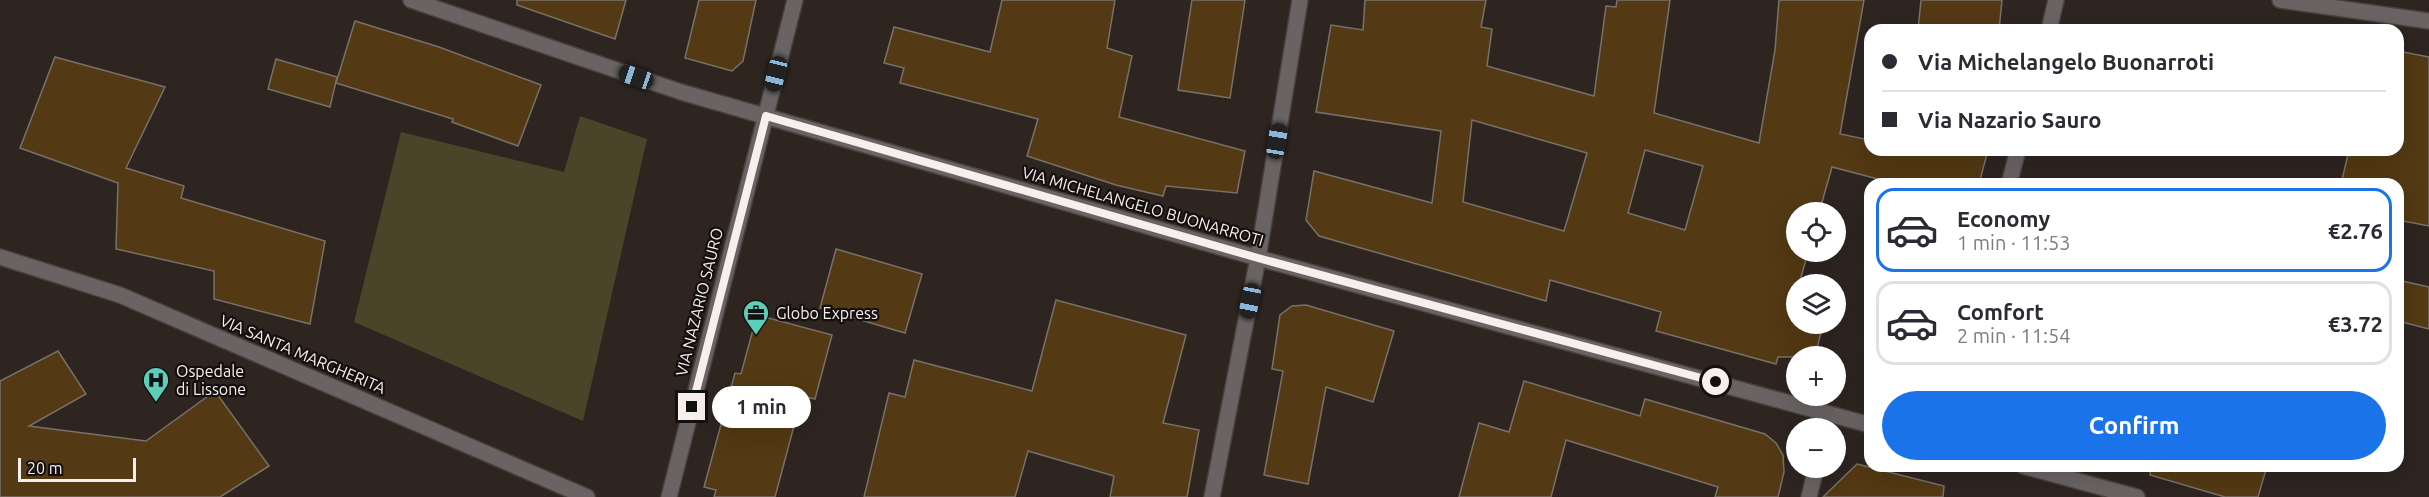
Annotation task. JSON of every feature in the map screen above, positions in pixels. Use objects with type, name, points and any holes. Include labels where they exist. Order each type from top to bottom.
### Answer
[{"type":"street","name":"VIA MICHELANGELO BUONARROTI","points":[[411,0],[681,92],[1258,258],[1864,423]]},
{"type":"street","name":"VIA NAZARIO SAURO","points":[[669,497],[795,0]]},
{"type":"street","points":[[1212,497],[1258,258],[1300,0]]},
{"type":"street","points":[[2050,24],[2056,0]]},
{"type":"street","points":[[2280,0],[2429,21]]},
{"type":"street","points":[[2011,178],[2016,156]]},
{"type":"street","name":"VIA SANTA MARGHERITA","points":[[0,257],[120,295],[587,497]]},
{"type":"street","points":[[1830,418],[1831,414]]},
{"type":"street","points":[[2045,472],[2137,497]]},
{"type":"street","points":[[1809,497],[1814,478]]},
{"type":"shaded area","points":[[580,116],[647,139],[583,421],[354,322],[401,132],[564,172]]},
{"type":"building","points":[[517,0],[626,0],[615,39],[517,5]]},
{"type":"building","points":[[699,0],[756,0],[743,61],[732,71],[685,58]]},
{"type":"building","points":[[1002,0],[1115,0],[1107,48],[1132,56],[1119,117],[1245,151],[1237,193],[1166,186],[1163,196],[1116,185],[1027,156],[1038,119],[900,83],[904,68],[884,63],[894,27],[990,52]]},
{"type":"building","points":[[1192,0],[1245,0],[1230,98],[1178,90]]},
{"type":"building","points":[[1365,0],[1486,0],[1481,27],[1492,29],[1487,66],[1594,96],[1606,6],[1616,7],[1617,0],[1670,0],[1654,113],[1759,143],[1775,50],[1779,0],[1864,0],[1840,134],[1864,139],[1864,156],[1986,156],[1981,178],[1874,178],[1832,167],[1822,202],[1786,202],[1786,262],[1805,262],[1802,274],[1786,274],[1786,334],[1821,334],[1818,346],[1786,346],[1786,357],[1778,357],[1776,364],[1656,331],[1661,312],[1550,280],[1546,301],[1319,236],[1306,220],[1314,171],[1432,203],[1441,131],[1316,112],[1331,25],[1363,30]],"holes":[[[1472,120],[1587,153],[1564,231],[1463,202]],[[1645,150],[1703,166],[1685,230],[1628,213]]]},
{"type":"building","points":[[1921,0],[2002,0],[2000,24],[1919,24]]},
{"type":"building","points":[[355,21],[439,47],[541,85],[518,146],[452,122],[453,119],[336,83]]},
{"type":"building","points":[[2404,52],[2429,57],[2429,226],[2404,221],[2404,178],[2342,178],[2348,156],[2404,156]]},
{"type":"building","points":[[55,57],[165,87],[126,168],[184,186],[181,198],[325,241],[310,324],[214,299],[214,271],[116,249],[118,183],[20,148]]},
{"type":"building","points":[[276,59],[337,77],[330,107],[268,89]]},
{"type":"building","points":[[836,249],[922,274],[905,333],[820,308]]},
{"type":"building","points":[[2404,281],[2429,287],[2429,329],[2404,323]]},
{"type":"building","points":[[1056,300],[1186,335],[1163,423],[1199,430],[1187,497],[1110,497],[1114,476],[1028,451],[1015,497],[864,497],[889,393],[905,397],[914,360],[1032,391]]},
{"type":"building","points":[[1306,305],[1394,331],[1373,402],[1326,387],[1308,484],[1264,475],[1283,371],[1272,369],[1280,315],[1292,306]]},
{"type":"building","points":[[757,315],[832,335],[815,399],[802,396],[775,497],[714,497],[716,490],[704,487],[735,373],[741,374]]},
{"type":"building","points":[[58,351],[86,394],[29,426],[146,441],[215,391],[269,466],[220,497],[0,497],[0,381]]},
{"type":"building","points":[[1524,381],[1640,416],[1645,399],[1765,434],[1776,443],[1783,455],[1784,472],[1778,497],[1715,497],[1718,487],[1566,440],[1551,497],[1459,497],[1479,423],[1509,432]]},
{"type":"building","points":[[1857,464],[1864,466],[1864,472],[1889,472],[1944,486],[1943,497],[1823,497],[1843,478],[1846,478],[1846,475]]},
{"type":"building","points":[[2150,472],[2265,472],[2258,497],[2225,497],[2150,475]]},
{"type":"place","name":"Globo Express","points":[[756,336]]},
{"type":"place","name":"Ospedale di Lissone","points":[[156,403]]},
{"type":"route","points":[[692,407],[753,158],[766,116],[1258,258],[1716,382]]}]
